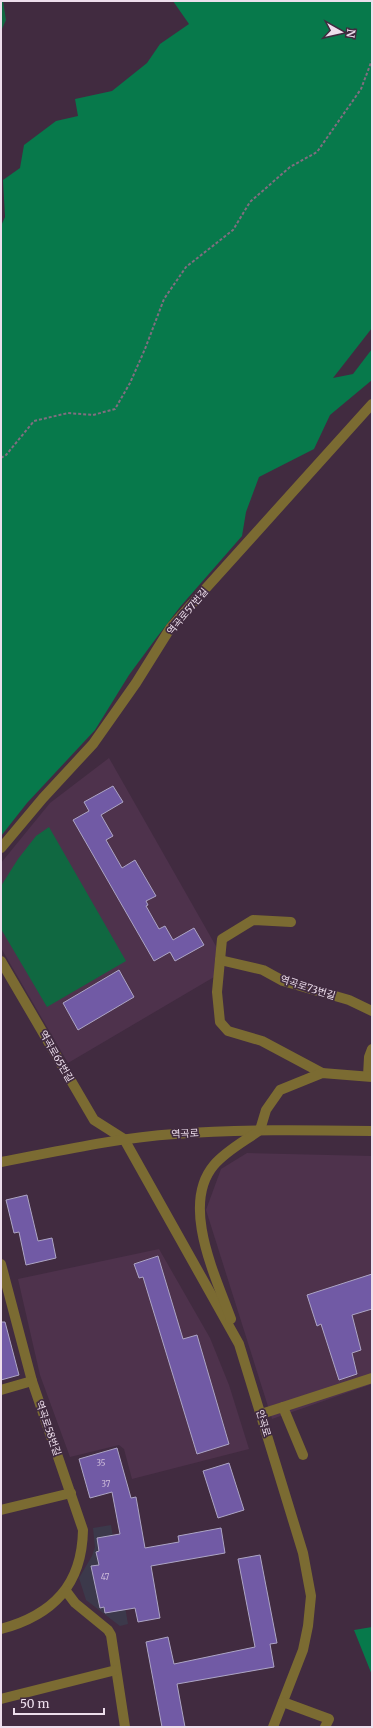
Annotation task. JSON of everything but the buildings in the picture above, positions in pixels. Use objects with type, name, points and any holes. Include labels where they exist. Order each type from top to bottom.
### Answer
[{"type":"street","name":"역곡로57번길","points":[[1,848],[43,798],[93,744],[136,683],[171,627],[372,404]]},
{"type":"street","points":[[291,922],[253,920],[222,939],[217,992],[220,1022],[228,1031],[262,1041],[322,1073],[370,1077],[369,1057],[372,1049]]},
{"type":"street","name":"역곡로73번길","points":[[220,960],[263,970],[283,980],[349,1000],[372,1010]]},
{"type":"street","name":"역곡로65번길","points":[[1,961],[94,1120],[124,1139]]},
{"type":"street","points":[[239,1344],[204,1240],[199,1202],[203,1181],[213,1166],[223,1156],[260,1130],[266,1110],[280,1090],[322,1073]]},
{"type":"street","name":"역곡로","points":[[1,1162],[124,1139],[175,1134],[260,1130],[372,1131]]},
{"type":"street","name":"안곡로","points":[[124,1139],[239,1344],[303,1553],[310,1596],[308,1626],[303,1650],[273,1727]]},
{"type":"street","name":"역곡로58번길","points":[[2,1271],[32,1381],[83,1530],[82,1551],[79,1565],[66,1591]]},
{"type":"street","points":[[261,1414],[372,1378]]},
{"type":"street","points":[[1,1390],[32,1381]]},
{"type":"street","points":[[284,1407],[303,1455]]},
{"type":"street","points":[[1,1510],[71,1493]]},
{"type":"street","points":[[1,1629],[29,1618],[56,1600],[66,1591],[75,1604],[108,1630],[111,1635],[125,1727]]},
{"type":"street","points":[[1,1699],[116,1670]]},
{"type":"street","points":[[283,1702],[329,1719],[325,1727]]},
{"type":"path","points":[[1,458],[6,455],[34,421],[68,413],[93,415],[115,409],[130,383],[164,299],[186,267],[233,230],[250,202],[290,167],[317,152],[361,89],[372,60]]},
{"type":"shaded area","points":[[109,758],[217,948],[214,977],[68,1063],[1,948],[1,863],[50,803]]},
{"type":"shaded area","points":[[247,1153],[372,1156],[372,1384],[272,1419],[206,1210],[221,1169]]},
{"type":"shaded area","points":[[159,1249],[210,1338],[229,1385],[249,1449],[132,1479],[124,1449],[119,1445],[70,1457],[40,1375],[18,1279]]},
{"type":"shaded area","points":[[111,1525],[128,1624],[120,1626],[86,1600],[79,1578],[92,1556],[95,1547],[93,1528]]},
{"type":"green space","points":[[1,1],[3,1],[6,20],[1,31]]},
{"type":"green space","points":[[173,1],[372,1],[372,328],[333,378],[353,374],[372,349],[372,380],[330,415],[314,449],[259,477],[246,512],[242,536],[180,607],[157,637],[129,675],[95,730],[27,803],[1,836],[1,226],[5,217],[3,180],[20,168],[24,145],[56,121],[78,116],[75,99],[112,91],[147,63],[160,44],[189,24]]},
{"type":"green space","points":[[49,827],[126,961],[47,1007],[1,929],[1,886],[18,859],[36,836]]},
{"type":"green space","points":[[372,1627],[372,1675],[354,1630]]}]
